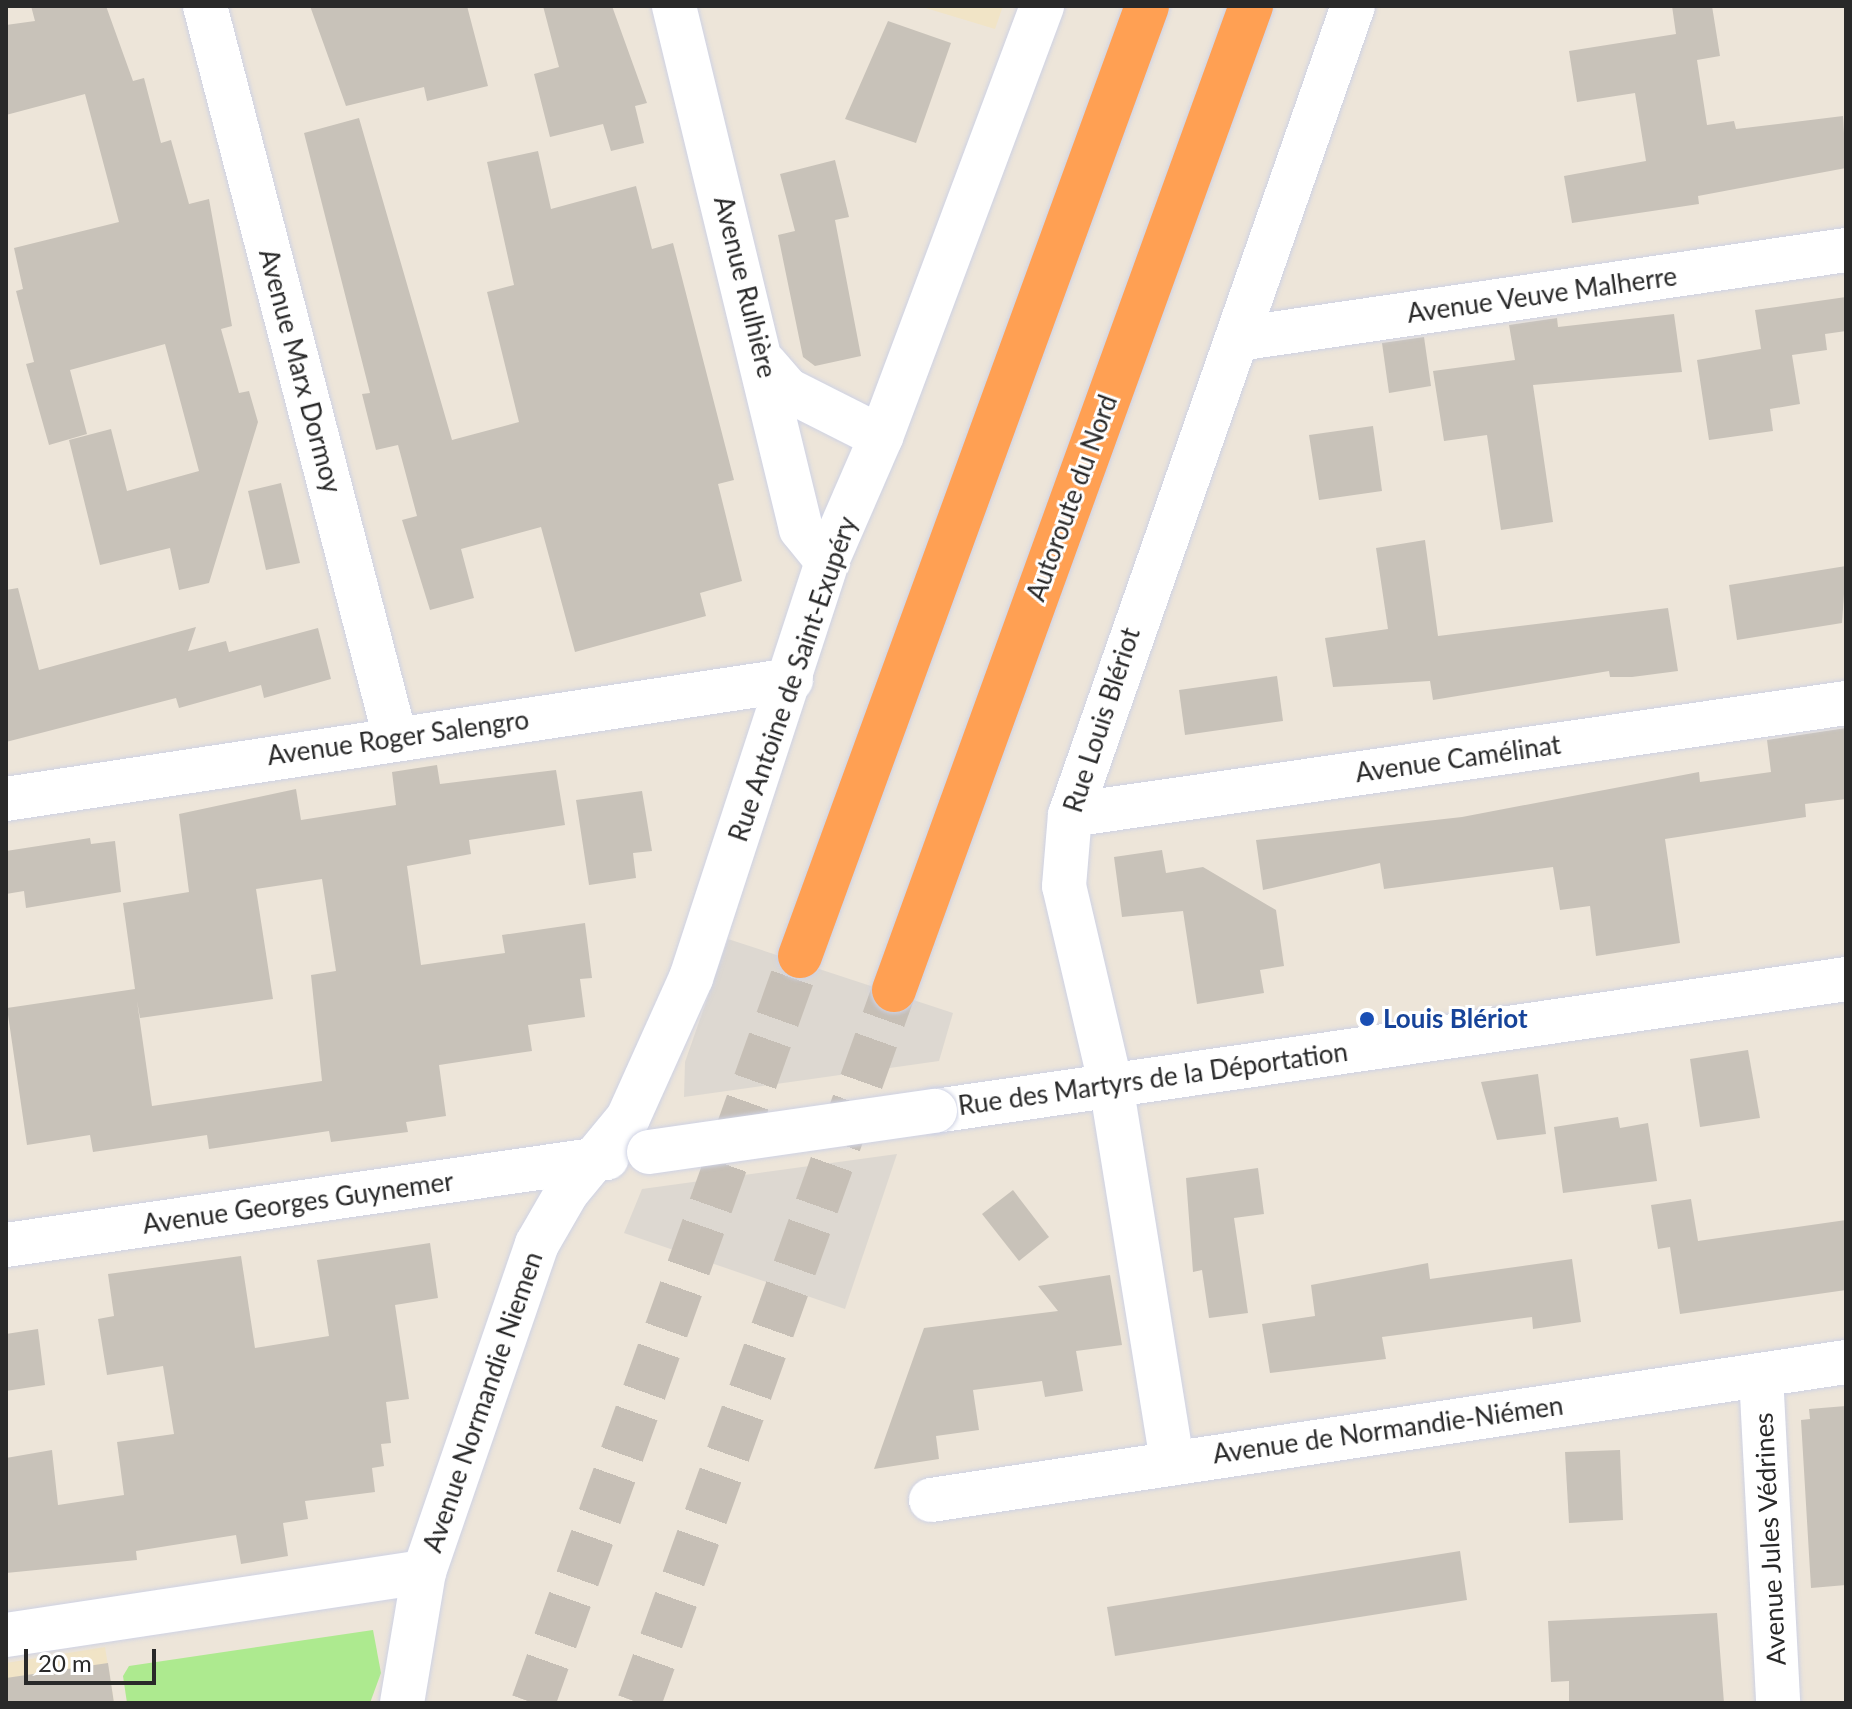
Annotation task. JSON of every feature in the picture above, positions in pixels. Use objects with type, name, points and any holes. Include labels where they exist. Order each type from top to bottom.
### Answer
[{"type":"highway","points":[[800,956],[1147,6]]},
{"type":"highway","name":"Autoroute du Nord","points":[[894,990],[1251,6]]},
{"type":"street","name":"Avenue Marx Dormoy","points":[[205,6],[395,737]]},
{"type":"street","name":"Avenue Rulhière","points":[[674,6],[766,365],[801,529],[827,561]]},
{"type":"street","name":"Rue Antoine de Saint-Exupéry","points":[[591,1161],[628,1118],[667,1039],[791,680],[827,561],[881,437],[1042,6]]},
{"type":"street","name":"Rue Louis Blériot","points":[[1172,1461],[1111,1086],[1064,886],[1070,815],[1114,673],[1238,339],[1353,6]]},
{"type":"street","name":"Avenue Veuve Malherre","points":[[1238,339],[1846,250]]},
{"type":"street","points":[[766,365],[788,390],[881,437]]},
{"type":"street","name":"Avenue Roger Salengro","points":[[6,799],[395,737],[791,680]]},
{"type":"street","name":"Avenue Camélinat","points":[[1070,815],[1846,703]]},
{"type":"street","name":"Rue des Martyrs de la Déportation","points":[[649,1152],[1846,979]]},
{"type":"street","name":"Avenue Georges Guynemer","points":[[6,1245],[649,1152]]},
{"type":"street","name":"Avenue Normandie Niemen","points":[[6,1635],[424,1572],[537,1244],[591,1161]]},
{"type":"street","name":"Avenue de Normandie-Niémen","points":[[931,1500],[1172,1461],[1846,1362]]},
{"type":"street","name":"Avenue Jules Védrines","points":[[1761,1375],[1778,1703]]},
{"type":"street","points":[[402,1703],[424,1572]]},
{"type":"shaded area","points":[[919,6],[1003,6],[995,29]]},
{"type":"shaded area","points":[[728,939],[953,1013],[939,1061],[684,1097],[685,1062]]},
{"type":"shaded area","points":[[897,1154],[845,1309],[624,1233],[642,1189]]},
{"type":"shaded area","points":[[105,1647],[114,1703],[6,1703],[6,1663]]},
{"type":"green space","points":[[373,1630],[381,1673],[370,1703],[127,1703],[123,1676],[129,1666]]},
{"type":"building","points":[[31,6],[106,6],[133,81],[144,78],[161,143],[171,140],[189,204],[209,199],[232,326],[221,329],[239,393],[249,391],[258,422],[209,583],[179,590],[170,548],[100,565],[69,440],[111,429],[127,491],[199,471],[165,344],[70,370],[87,434],[49,445],[26,364],[34,362],[16,291],[23,289],[14,248],[119,222],[85,94],[6,115],[6,25],[35,21]]},
{"type":"building","points":[[310,6],[467,6],[488,86],[427,101],[424,87],[346,106]]},
{"type":"building","points":[[543,6],[612,6],[647,103],[635,106],[644,143],[611,151],[603,124],[550,137],[534,74],[559,67]]},
{"type":"building","points":[[1672,6],[1712,6],[1720,56],[1697,60],[1707,125],[1734,121],[1736,129],[1843,116],[1846,168],[1698,196],[1699,204],[1572,223],[1564,176],[1646,161],[1635,93],[1577,102],[1569,51],[1676,34]]},
{"type":"building","points":[[888,21],[951,43],[916,143],[845,119]]},
{"type":"building","points":[[359,118],[452,440],[519,422],[487,292],[514,285],[487,162],[538,151],[551,209],[636,186],[652,249],[673,243],[734,480],[718,484],[742,581],[700,593],[706,616],[575,652],[541,527],[461,549],[474,598],[430,610],[402,520],[417,516],[398,445],[376,450],[362,394],[370,393],[304,133]]},
{"type":"building","points":[[835,160],[849,217],[835,220],[861,356],[815,366],[803,357],[778,235],[795,231],[780,174]]},
{"type":"building","points":[[1846,297],[1846,331],[1825,334],[1827,350],[1792,355],[1800,404],[1770,409],[1773,431],[1709,440],[1697,360],[1761,349],[1755,310]]},
{"type":"building","points":[[1674,314],[1682,372],[1533,385],[1553,522],[1501,530],[1487,435],[1444,441],[1433,371],[1515,360],[1509,325],[1557,318],[1558,327]]},
{"type":"building","points":[[1424,337],[1431,386],[1389,393],[1382,343]]},
{"type":"building","points":[[1373,426],[1382,491],[1319,500],[1309,435]]},
{"type":"building","points":[[281,483],[300,563],[266,570],[248,491]]},
{"type":"building","points":[[1425,540],[1438,636],[1668,608],[1678,671],[1610,677],[1609,671],[1433,700],[1430,681],[1333,687],[1325,638],[1388,629],[1376,548]]},
{"type":"building","points":[[1846,566],[1842,623],[1737,640],[1729,585]]},
{"type":"building","points":[[18,588],[39,670],[196,627],[188,651],[226,641],[229,652],[318,628],[331,679],[264,698],[261,685],[179,708],[176,698],[6,742],[6,590]]},
{"type":"building","points":[[1277,676],[1283,721],[1185,735],[1179,690]]},
{"type":"building","points":[[1846,728],[1846,799],[1805,804],[1806,817],[1665,839],[1680,943],[1596,956],[1590,906],[1560,910],[1553,867],[1384,889],[1380,863],[1263,890],[1256,840],[1462,817],[1699,772],[1700,782],[1771,772],[1767,740]]},
{"type":"building","points":[[437,765],[440,784],[556,770],[565,825],[469,840],[471,854],[407,866],[421,965],[505,953],[502,935],[585,923],[592,978],[580,979],[585,1017],[528,1025],[532,1051],[439,1065],[446,1116],[406,1122],[408,1132],[331,1142],[329,1131],[209,1149],[207,1135],[93,1152],[90,1135],[27,1145],[7,1008],[135,989],[123,903],[189,892],[179,814],[296,789],[301,820],[396,805],[392,772]],"holes":[[[322,879],[336,971],[311,975],[322,1081],[152,1106],[137,1001],[140,1018],[273,999],[256,889]]]},
{"type":"building","points":[[642,791],[652,851],[633,853],[636,878],[589,885],[576,800]]},
{"type":"building","points":[[90,838],[91,844],[115,841],[121,892],[26,908],[24,891],[6,894],[6,851]]},
{"type":"building","points":[[1162,850],[1166,873],[1203,867],[1276,910],[1284,966],[1260,970],[1264,993],[1197,1004],[1183,911],[1122,917],[1114,857]]},
{"type":"building","points":[[1748,1050],[1760,1118],[1700,1127],[1690,1059]]},
{"type":"building","points":[[1538,1074],[1546,1134],[1497,1140],[1481,1082]]},
{"type":"building","points":[[1618,1117],[1620,1128],[1648,1123],[1657,1181],[1563,1193],[1554,1127]]},
{"type":"building","points":[[1258,1168],[1264,1214],[1234,1218],[1248,1313],[1209,1318],[1202,1270],[1193,1272],[1186,1178]]},
{"type":"building","points":[[1013,1190],[1049,1237],[1019,1261],[982,1214]]},
{"type":"building","points":[[1691,1199],[1698,1241],[1846,1220],[1846,1290],[1680,1314],[1670,1247],[1658,1249],[1651,1205]]},
{"type":"building","points":[[430,1243],[438,1298],[395,1305],[409,1399],[386,1402],[391,1443],[381,1444],[384,1466],[372,1468],[375,1492],[305,1501],[308,1519],[283,1523],[288,1556],[241,1564],[236,1535],[136,1551],[137,1560],[6,1573],[6,1458],[52,1450],[58,1505],[124,1495],[117,1442],[174,1434],[163,1366],[107,1375],[98,1319],[114,1316],[108,1274],[241,1256],[255,1348],[329,1336],[317,1260]]},
{"type":"building","points":[[1572,1259],[1581,1322],[1533,1329],[1532,1317],[1382,1337],[1386,1359],[1270,1373],[1262,1324],[1315,1316],[1311,1285],[1428,1263],[1430,1279]]},
{"type":"building","points":[[1110,1275],[1122,1345],[1076,1351],[1083,1391],[1045,1397],[1042,1381],[973,1390],[979,1430],[936,1436],[939,1459],[874,1469],[924,1328],[1058,1311],[1038,1286]]},
{"type":"building","points":[[38,1329],[45,1385],[6,1391],[6,1334]]},
{"type":"building","points":[[1846,1406],[1846,1585],[1811,1588],[1801,1420],[1810,1419],[1809,1409]]},
{"type":"building","points":[[1620,1450],[1623,1520],[1569,1523],[1565,1452]]},
{"type":"building","points":[[1460,1551],[1467,1600],[1115,1656],[1107,1607]]},
{"type":"building","points":[[1717,1613],[1724,1703],[1569,1703],[1569,1681],[1551,1682],[1548,1621]]},
{"type":"building","points":[[108,1663],[114,1703],[6,1703],[6,1678]]},
{"type":"tunnel","points":[[533,1703],[800,956]]},
{"type":"tunnel","points":[[639,1703],[894,990]]},
{"type":"place","name":"Louis Blériot","points":[[1367,1019]]}]
